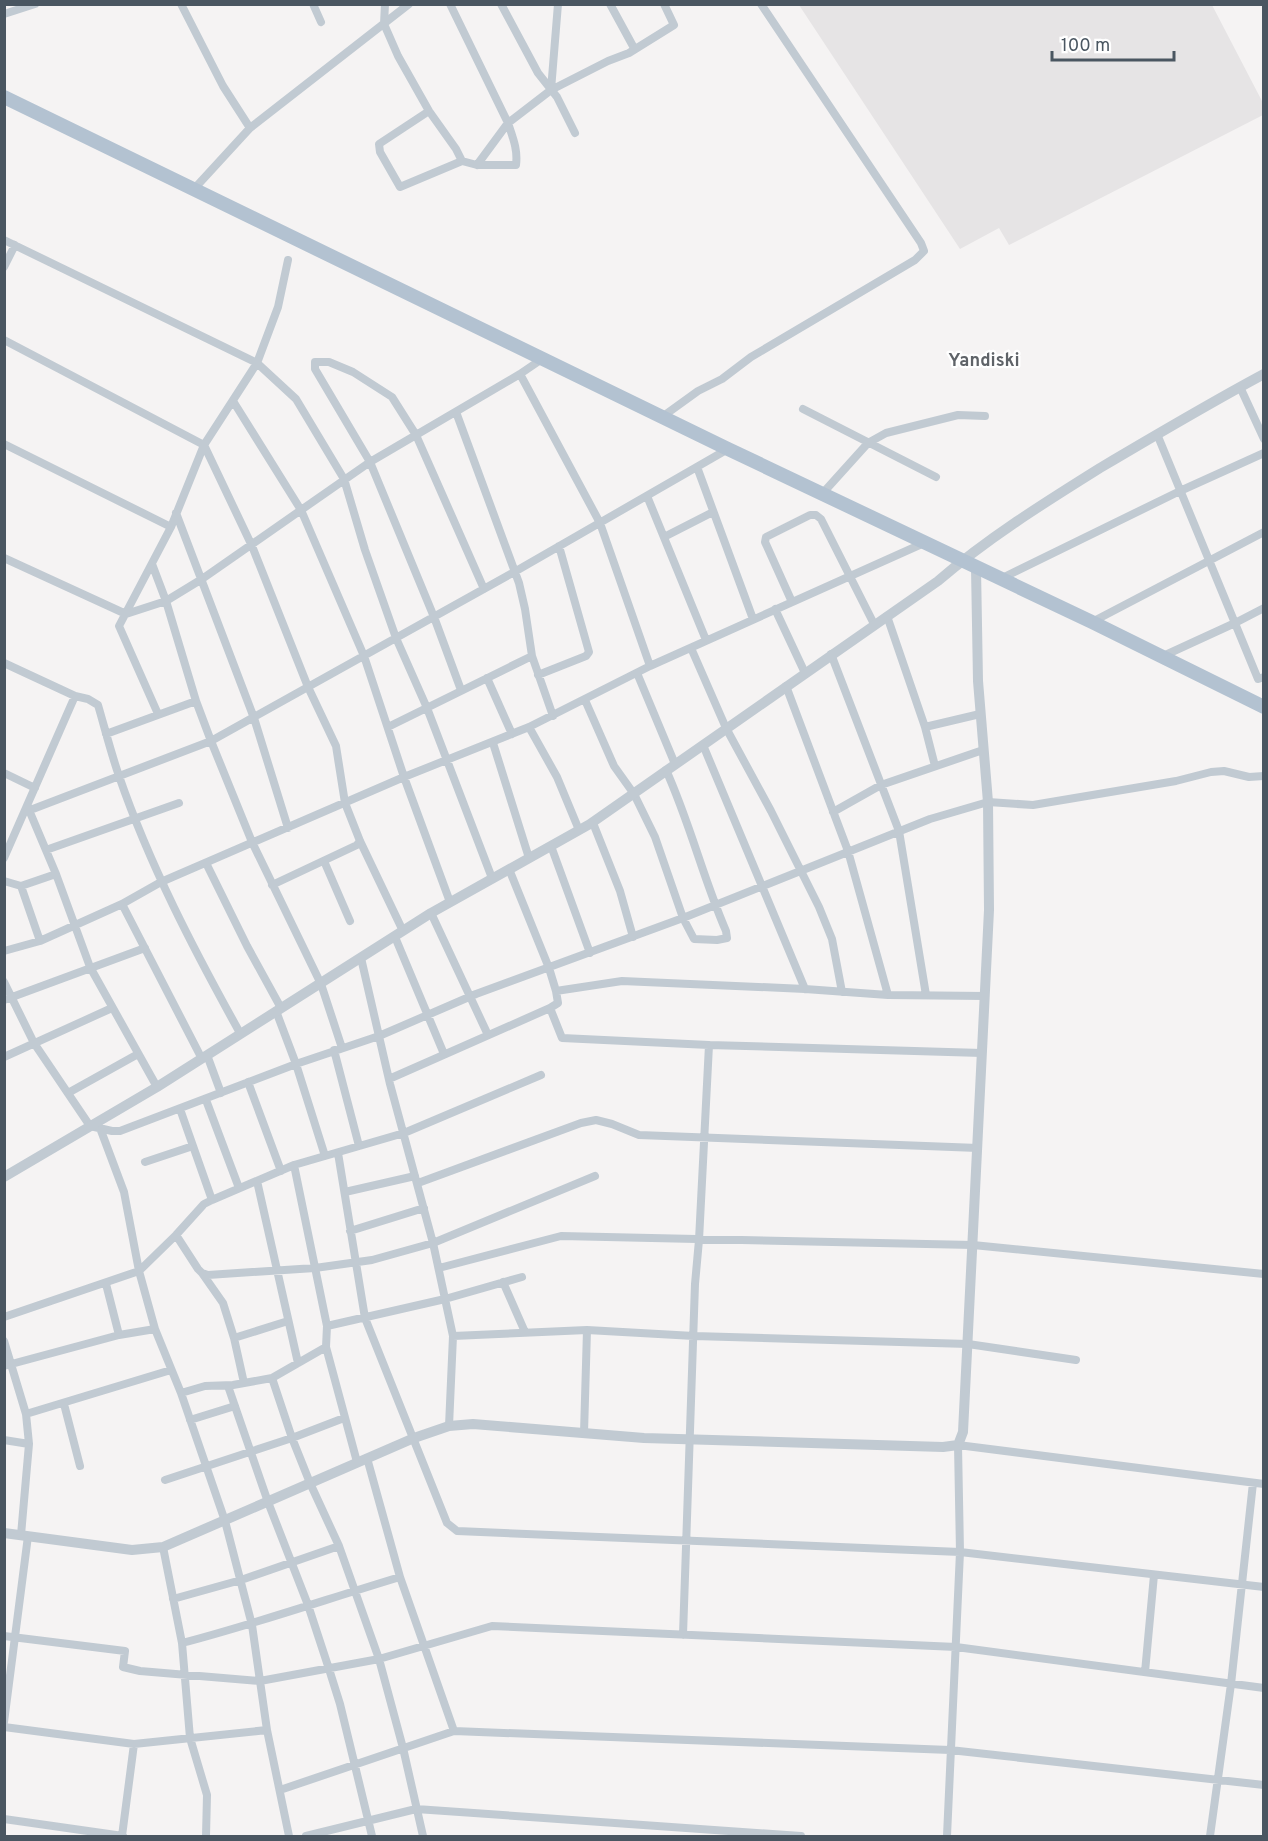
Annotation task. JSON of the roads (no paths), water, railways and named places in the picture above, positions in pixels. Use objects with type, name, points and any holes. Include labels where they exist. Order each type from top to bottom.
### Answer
[{"type":"main road","points":[[4,97],[728,449],[1092,622],[1263,708]]},
{"type":"street","points":[[4,14],[35,4]]},
{"type":"street","points":[[181,4],[223,86],[250,128]]},
{"type":"street","points":[[314,4],[321,22]]},
{"type":"street","points":[[385,4],[384,24],[398,56],[429,111],[462,161]]},
{"type":"street","points":[[194,189],[250,128],[409,4]]},
{"type":"street","points":[[429,111],[379,144],[380,152],[400,188],[462,161],[477,165],[516,165],[515,144],[508,123],[450,4]]},
{"type":"street","points":[[501,4],[538,73],[557,97],[575,133]]},
{"type":"street","points":[[551,90],[558,4]]},
{"type":"street","points":[[610,4],[634,48]]},
{"type":"street","points":[[477,165],[508,123],[551,90],[629,53],[674,25],[664,4]]},
{"type":"street","points":[[662,417],[698,392],[722,379],[751,357],[915,260],[924,251],[924,247],[761,4]]},
{"type":"street","points":[[4,240],[257,363],[296,399],[344,479],[365,550],[396,638],[448,760],[492,878]]},
{"type":"street","points":[[4,267],[15,244]]},
{"type":"street","points":[[158,714],[119,626],[171,527],[204,445],[257,363],[279,307],[288,260]]},
{"type":"street","points":[[4,340],[204,445],[252,546],[308,687],[336,746],[345,803],[399,934],[427,1016],[444,1054]]},
{"type":"street","points":[[4,558],[126,614],[166,601],[252,546],[370,462],[542,359]]},
{"type":"street","points":[[461,690],[434,617],[370,462],[315,369],[315,362],[329,362],[353,372],[392,397],[416,435],[484,589]]},
{"type":"street","points":[[520,374],[600,523],[650,666]]},
{"type":"street","points":[[4,1177],[95,1127],[431,913],[593,822],[938,581],[984,543],[1157,434],[1263,374]]},
{"type":"street","points":[[1240,387],[1263,440]]},
{"type":"street","points":[[232,400],[301,510],[364,656],[404,777],[450,902]]},
{"type":"street","points":[[803,409],[936,477]]},
{"type":"street","points":[[456,412],[516,572],[523,597],[532,656],[553,716]]},
{"type":"street","points":[[822,494],[868,443],[886,433],[958,415],[985,416]]},
{"type":"street","points":[[1157,434],[1258,679],[1263,677]]},
{"type":"street","points":[[4,444],[171,527]]},
{"type":"street","points":[[27,811],[211,741],[516,572],[728,449]]},
{"type":"street","points":[[999,579],[1180,490],[1263,453]]},
{"type":"street","points":[[697,467],[753,619]]},
{"type":"street","points":[[647,496],[706,640]]},
{"type":"street","points":[[664,537],[714,512]]},
{"type":"street","points":[[176,513],[254,718],[288,828]]},
{"type":"street","points":[[792,602],[765,542],[766,537],[810,515],[816,515],[821,519],[874,624]]},
{"type":"street","points":[[1092,622],[1263,532]]},
{"type":"street","points":[[4,951],[40,941],[122,904],[161,882],[252,842],[404,777],[493,743],[553,716],[706,640],[924,543]]},
{"type":"street","points":[[538,675],[586,656],[589,652],[559,546]]},
{"type":"street","points":[[152,564],[211,741],[252,842],[321,984],[359,1146]]},
{"type":"street","points":[[947,1836],[960,1552],[958,1445],[963,1432],[989,910],[988,802],[980,714],[976,568]]},
{"type":"street","points":[[1160,657],[1263,608]]},
{"type":"street","points":[[775,609],[805,673]]},
{"type":"street","points":[[887,616],[935,766]]},
{"type":"street","points":[[691,648],[726,728],[762,793],[819,907],[832,939],[842,992]]},
{"type":"street","points":[[831,654],[899,831],[926,995]]},
{"type":"street","points":[[388,727],[532,656]]},
{"type":"street","points":[[4,663],[98,705],[119,777],[161,882],[196,956],[240,1033]]},
{"type":"street","points":[[585,700],[614,766],[634,794],[655,837],[683,918],[694,939],[727,938],[700,868],[671,767],[637,674]]},
{"type":"street","points":[[487,678],[512,734]]},
{"type":"street","points":[[786,686],[848,851],[888,995]]},
{"type":"street","points":[[4,858],[27,811],[75,696]]},
{"type":"street","points":[[106,734],[196,701]]},
{"type":"street","points":[[924,727],[980,714]]},
{"type":"street","points":[[529,727],[557,777],[579,830]]},
{"type":"street","points":[[493,743],[529,858]]},
{"type":"street","points":[[702,745],[763,885],[804,989]]},
{"type":"street","points":[[833,812],[881,785],[983,750]]},
{"type":"street","points":[[95,1127],[112,1131],[128,1129],[296,1064],[379,1036],[469,997],[683,918],[930,819],[988,802],[1033,806],[1176,781],[1211,771],[1224,771],[1249,777],[1263,776]]},
{"type":"street","points":[[4,773],[35,788]]},
{"type":"street","points":[[46,850],[179,803]]},
{"type":"street","points":[[27,811],[56,874],[90,967],[157,1087]]},
{"type":"street","points":[[593,822],[620,891],[633,937]]},
{"type":"street","points":[[272,885],[357,845],[360,841]]},
{"type":"street","points":[[551,846],[590,953]]},
{"type":"street","points":[[324,861],[350,921]]},
{"type":"street","points":[[206,863],[279,1010],[325,1156]]},
{"type":"street","points":[[389,1078],[558,1003],[549,968],[509,869]]},
{"type":"street","points":[[4,881],[21,886],[56,874]]},
{"type":"street","points":[[21,886],[40,941]]},
{"type":"street","points":[[122,904],[205,1057],[221,1093]]},
{"type":"street","points":[[431,913],[488,1035]]},
{"type":"street","points":[[8,999],[145,948]]},
{"type":"street","points":[[361,958],[389,1078],[433,1243],[453,1336],[449,1426]]},
{"type":"street","points":[[556,991],[622,981],[888,995],[985,996]]},
{"type":"street","points":[[4,982],[8,999],[34,1042],[68,1093],[95,1127],[124,1192],[139,1271],[155,1329],[181,1393],[225,1521],[252,1624],[267,1730],[289,1836]]},
{"type":"street","points":[[4,1057],[112,1008]]},
{"type":"street","points":[[550,1008],[562,1038],[982,1053]]},
{"type":"street","points":[[683,1635],[695,1284],[709,1045]]},
{"type":"street","points":[[68,1093],[138,1054]]},
{"type":"street","points":[[4,1317],[139,1271],[204,1204],[212,1200],[294,1165],[404,1133],[542,1075]]},
{"type":"street","points":[[248,1082],[281,1171]]},
{"type":"street","points":[[206,1100],[239,1188]]},
{"type":"street","points":[[180,1109],[212,1200]]},
{"type":"street","points":[[345,1192],[416,1179],[581,1123],[596,1120],[639,1135],[978,1148]]},
{"type":"street","points":[[145,1162],[193,1146]]},
{"type":"street","points":[[338,1153],[365,1318],[447,1523],[457,1531],[960,1552],[1263,1587]]},
{"type":"street","points":[[294,1165],[327,1326],[326,1347],[345,1418],[362,1460],[454,1731]]},
{"type":"street","points":[[202,1274],[315,1268],[355,1263],[433,1243],[595,1176]]},
{"type":"street","points":[[257,1181],[298,1363]]},
{"type":"street","points":[[350,1232],[424,1208]]},
{"type":"street","points":[[176,1234],[223,1303],[244,1383]]},
{"type":"street","points":[[439,1268],[561,1236],[973,1245],[1263,1274]]},
{"type":"street","points":[[327,1326],[445,1299],[522,1277]]},
{"type":"street","points":[[503,1282],[525,1332]]},
{"type":"street","points":[[106,1284],[119,1335]]},
{"type":"street","points":[[234,1338],[288,1321]]},
{"type":"street","points":[[8,1365],[119,1335],[155,1329]]},
{"type":"street","points":[[584,1433],[587,1330]]},
{"type":"street","points":[[453,1336],[587,1330],[694,1336],[968,1344],[1076,1360]]},
{"type":"street","points":[[4,1341],[8,1365],[26,1414],[29,1444],[25,1536],[4,1722]]},
{"type":"street","points":[[181,1393],[206,1386],[228,1386],[272,1378],[326,1347]]},
{"type":"street","points":[[26,1414],[171,1370]]},
{"type":"street","points":[[272,1378],[310,1484],[339,1546],[379,1659],[403,1748],[423,1836]]},
{"type":"street","points":[[228,1386],[329,1669],[372,1836]]},
{"type":"street","points":[[64,1404],[80,1466]]},
{"type":"street","points":[[190,1420],[235,1406]]},
{"type":"street","points":[[165,1480],[345,1418]]},
{"type":"street","points":[[4,1533],[132,1550],[163,1547],[414,1438],[449,1426],[473,1424],[691,1439],[943,1447],[958,1445],[1263,1484]]},
{"type":"street","points":[[4,1440],[29,1444]]},
{"type":"street","points":[[1210,1836],[1231,1683],[1253,1483]]},
{"type":"street","points":[[173,1599],[240,1580],[339,1546]]},
{"type":"street","points":[[163,1547],[182,1643],[190,1738],[207,1795],[206,1836]]},
{"type":"street","points":[[1145,1672],[1154,1575]]},
{"type":"street","points":[[182,1643],[252,1624],[400,1577]]},
{"type":"street","points":[[4,1636],[125,1651],[123,1667],[140,1671],[260,1681],[379,1659],[492,1626],[956,1647],[1263,1688]]},
{"type":"street","points":[[4,1727],[134,1744],[267,1730]]},
{"type":"street","points":[[280,1790],[454,1731],[950,1750],[1263,1785]]},
{"type":"street","points":[[4,1819],[122,1836],[134,1744]]},
{"type":"street","points":[[306,1836],[416,1809],[801,1836]]},
{"type":"district","name":"Yandiski","points":[[984,360]]}]
